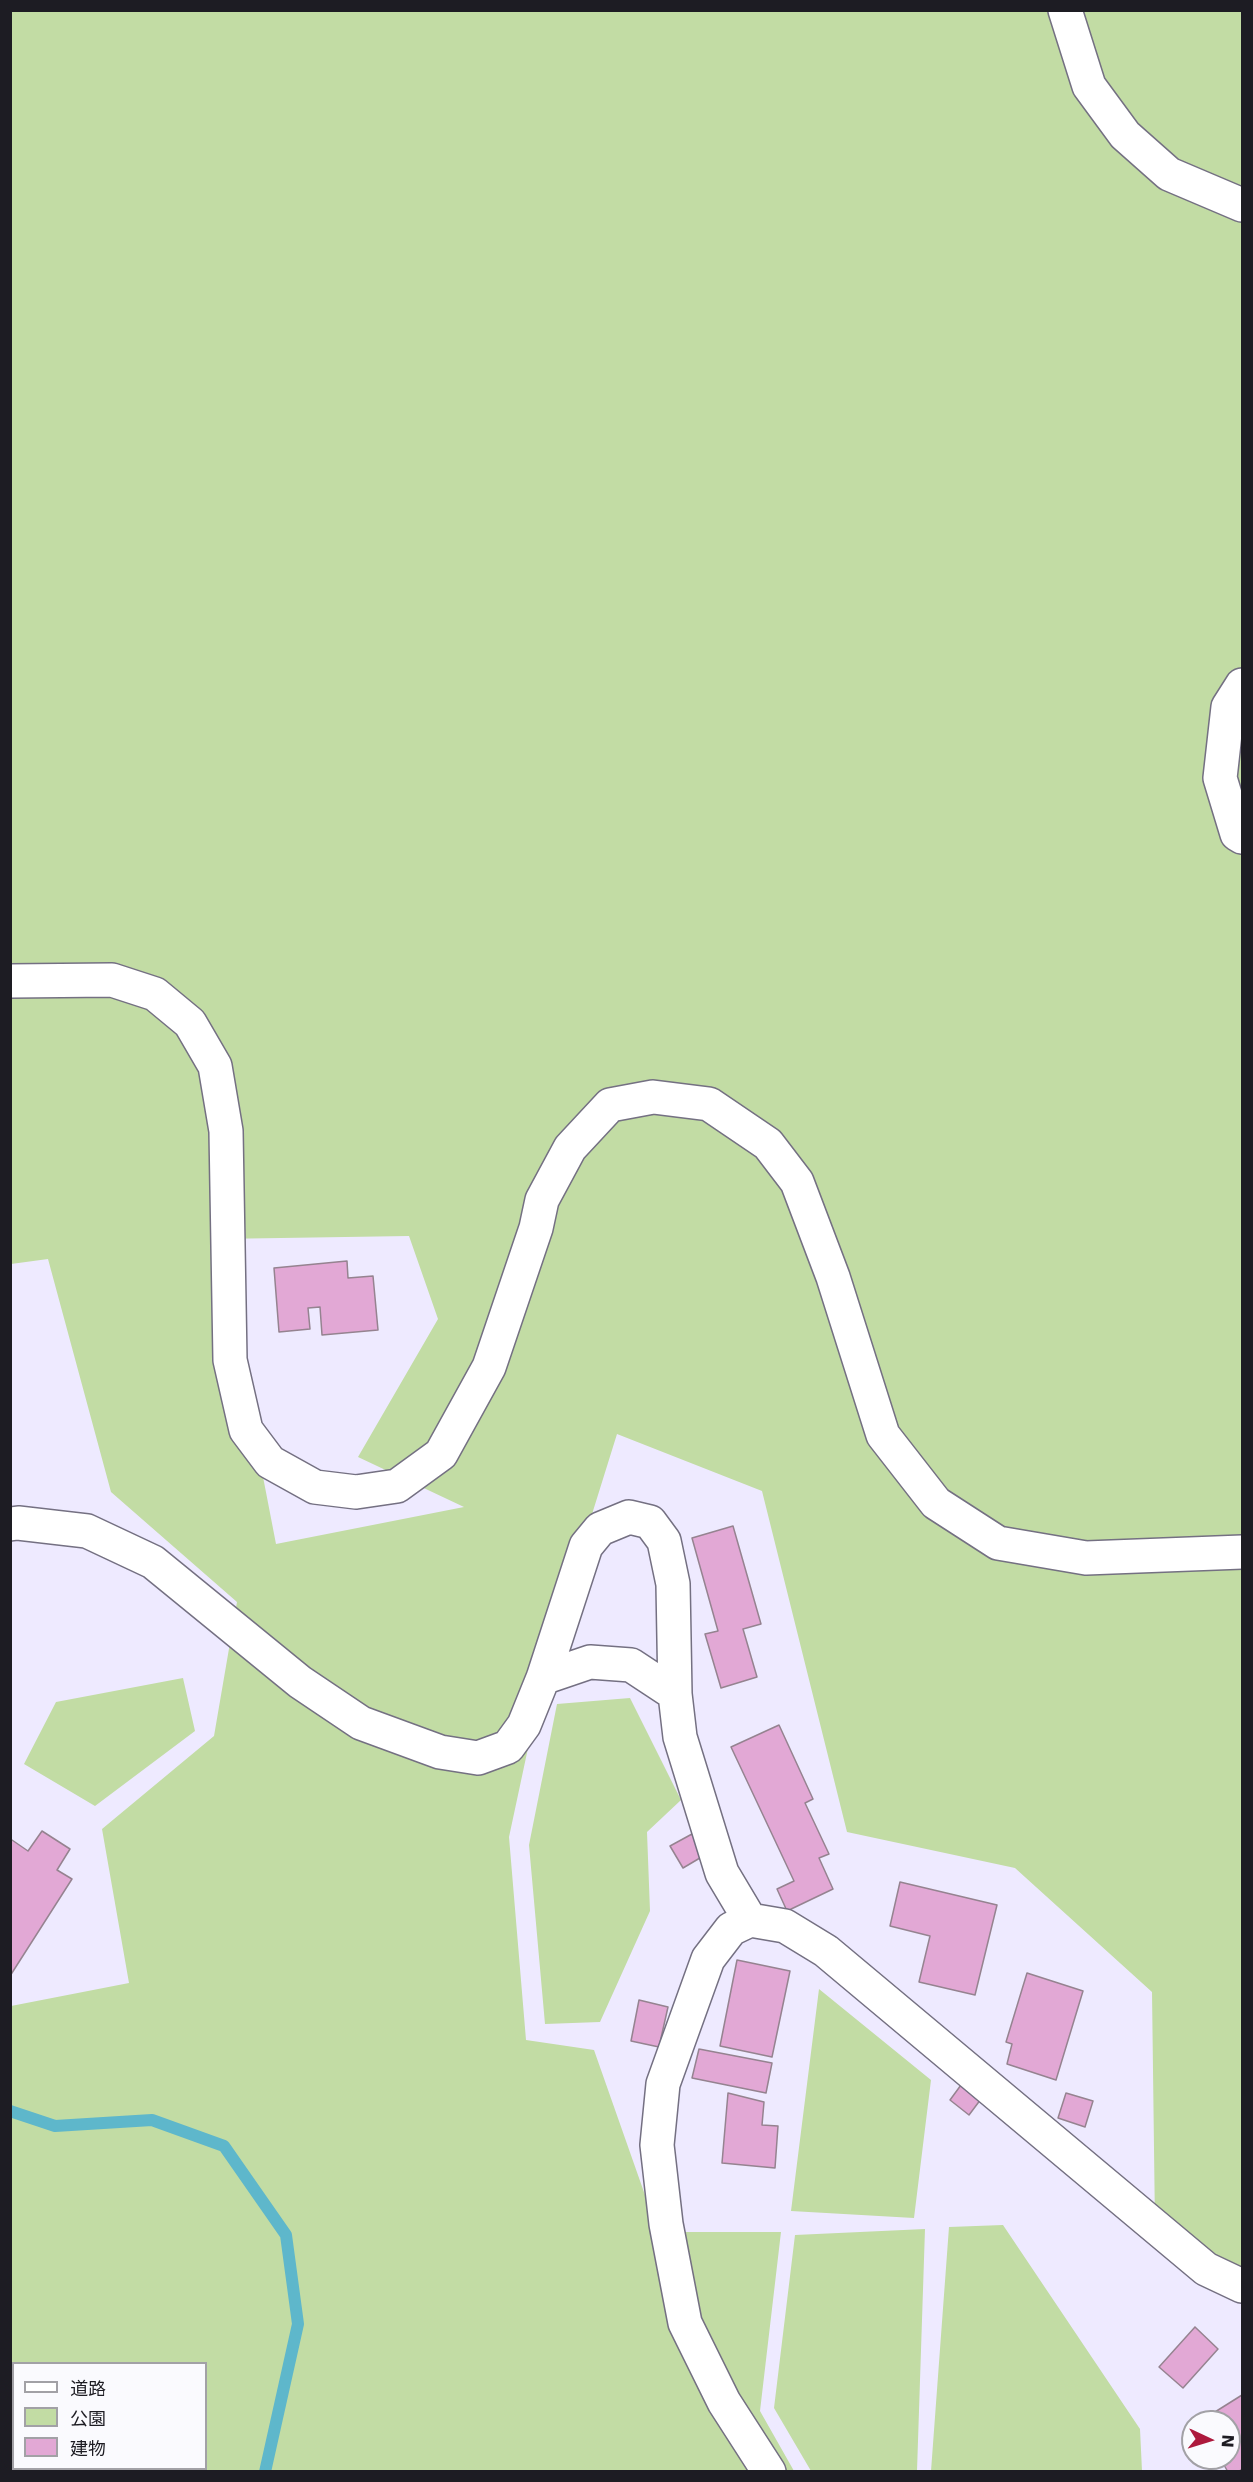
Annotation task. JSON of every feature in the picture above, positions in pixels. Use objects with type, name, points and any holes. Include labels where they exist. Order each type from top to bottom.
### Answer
[{"type":"street","points":[[1065,10],[1089,86],[1125,135],[1168,174],[1242,205]]},
{"type":"street","points":[[1242,685],[1228,707],[1220,778],[1238,834],[1242,837]]},
{"type":"street","points":[[10,981],[112,980],[155,994],[190,1023],[215,1066],[226,1131],[230,1360],[246,1430],[270,1462],[315,1487],[356,1492],[398,1486],[441,1455],[489,1366],[536,1228],[542,1200],[570,1148],[610,1105],[653,1096],[710,1104],[768,1144],[797,1182],[833,1277],[883,1435],[936,1503],[998,1543],[1086,1558],[1242,1552]]},
{"type":"street","points":[[10,1524],[87,1531],[153,1563],[300,1682],[361,1723],[440,1752],[478,1758],[508,1747],[524,1725],[543,1678],[586,1546],[600,1529],[629,1517],[650,1522],[664,1540],[673,1584],[675,1694],[680,1737],[722,1873],[750,1920]]},
{"type":"street","points":[[543,1678],[590,1662],[631,1665],[675,1694]]},
{"type":"street","points":[[769,2472],[724,2402],[685,2323],[666,2224],[657,2145],[663,2084],[708,1959],[731,1929],[750,1920],[785,1926],[826,1951],[1206,2269],[1242,2286]]},
{"type":"green space","points":[[11,11],[1242,11],[1242,2277],[1155,2226],[1152,1992],[1015,1868],[847,1832],[762,1491],[617,1434],[540,1681],[543,1678],[509,1837],[526,2040],[594,2050],[658,2232],[781,2232],[760,2411],[794,2471],[11,2472],[11,2006],[129,1983],[102,1829],[214,1736],[237,1602],[111,1492],[48,1259],[11,1264]],"holes":[[[409,1236],[438,1319],[358,1457],[464,1507],[276,1544],[217,1239]]]},
{"type":"green space","points":[[183,1678],[195,1731],[95,1806],[24,1764],[56,1702]]},
{"type":"green space","points":[[630,1698],[681,1800],[647,1832],[650,1911],[600,2022],[545,2024],[529,1845],[557,1704]]},
{"type":"green space","points":[[819,1989],[931,2080],[914,2218],[791,2211]]},
{"type":"green space","points":[[1003,2225],[1140,2429],[1142,2471],[931,2471],[949,2227]]},
{"type":"green space","points":[[925,2229],[917,2471],[811,2471],[774,2408],[795,2235]]},
{"type":"building","points":[[347,1261],[348,1278],[373,1276],[378,1330],[322,1335],[320,1307],[308,1308],[310,1329],[279,1332],[274,1268]]},
{"type":"building","points":[[733,1526],[761,1624],[743,1629],[757,1677],[721,1688],[705,1634],[718,1631],[692,1538]]},
{"type":"building","points":[[779,1725],[813,1799],[805,1803],[829,1854],[819,1858],[833,1889],[787,1911],[777,1889],[794,1881],[731,1747]]},
{"type":"building","points":[[42,1831],[70,1849],[57,1870],[72,1879],[10,1976],[10,1842],[12,1840],[28,1851]]},
{"type":"building","points":[[692,1834],[705,1855],[683,1868],[670,1846]]},
{"type":"building","points":[[900,1882],[997,1905],[975,1995],[919,1982],[930,1936],[890,1926]]},
{"type":"building","points":[[737,1960],[790,1971],[772,2057],[720,2046]]},
{"type":"building","points":[[1027,1973],[1083,1991],[1056,2080],[1007,2064],[1012,2044],[1006,2042]]},
{"type":"building","points":[[639,2000],[668,2007],[659,2047],[631,2041]]},
{"type":"building","points":[[699,2049],[772,2063],[766,2093],[692,2078]]},
{"type":"building","points":[[961,2085],[981,2099],[969,2115],[950,2100]]},
{"type":"building","points":[[728,2093],[764,2102],[762,2125],[778,2126],[775,2168],[722,2163]]},
{"type":"building","points":[[1066,2093],[1093,2101],[1085,2127],[1058,2118]]},
{"type":"building","points":[[1195,2327],[1218,2349],[1183,2388],[1159,2367]]},
{"type":"building","points":[[1242,2395],[1241,2470],[1241,2410],[1218,2410]]},
{"type":"building","points":[[1227,2470],[1241,2470],[1238,2472]]},
{"type":"waterway","points":[[10,2111],[55,2126],[152,2120],[224,2146],[286,2235],[298,2324],[265,2472]]}]
